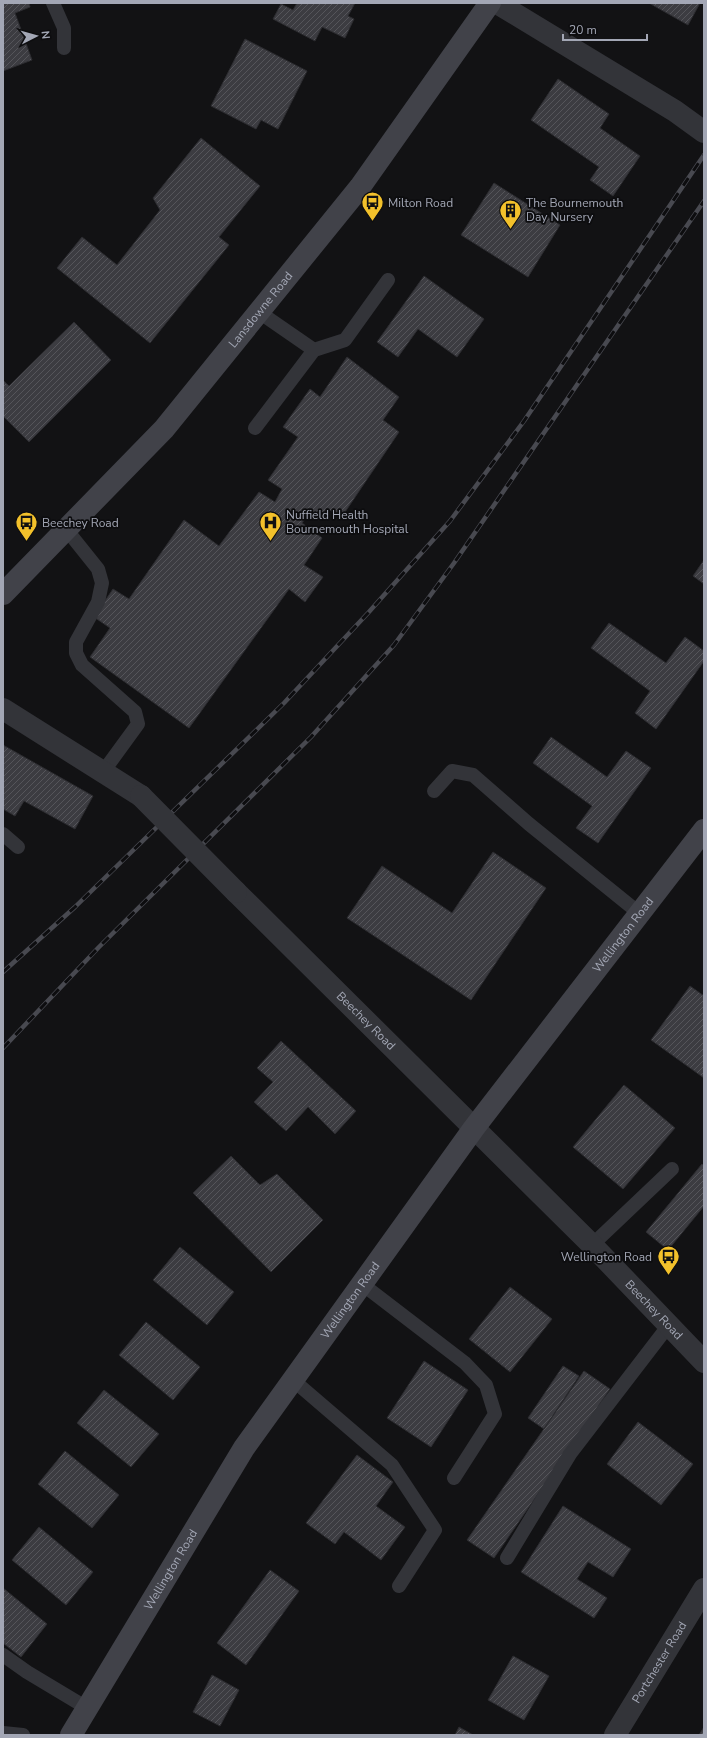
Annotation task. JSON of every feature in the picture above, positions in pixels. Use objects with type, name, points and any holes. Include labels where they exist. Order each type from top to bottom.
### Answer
[{"type":"street","points":[[489,4],[675,111],[704,132]]},
{"type":"street","name":"Lansdowne Road","points":[[3,594],[164,429],[360,187],[489,4]]},
{"type":"street","name":"Beechey Road","points":[[3,709],[140,796],[592,1245],[704,1362]]},
{"type":"street","name":"Wellington Road","points":[[71,1735],[244,1448],[474,1128],[704,830]]},
{"type":"street","name":"Portchester Road","points":[[615,1735],[704,1589]]},
{"type":"lane","points":[[53,3],[64,28],[64,48]]},
{"type":"lane","points":[[255,428],[314,350],[345,340],[388,280]]},
{"type":"lane","points":[[259,312],[314,350]]},
{"type":"lane","points":[[66,530],[98,569],[102,583],[98,602],[76,642],[76,653],[82,665],[135,712],[138,724],[103,772]]},
{"type":"lane","points":[[434,791],[452,771],[472,775],[529,824],[639,913]]},
{"type":"lane","points":[[3,834],[18,847]]},
{"type":"lane","points":[[592,1245],[672,1169]]},
{"type":"lane","points":[[362,1284],[466,1363],[486,1385],[495,1414],[454,1478]]},
{"type":"lane","points":[[507,1558],[570,1454],[669,1325]]},
{"type":"lane","points":[[293,1380],[392,1465],[435,1530],[399,1586]]},
{"type":"lane","points":[[3,1655],[26,1672],[87,1708]]},
{"type":"lane","points":[[3,1733],[23,1735]]},
{"type":"building","points":[[3,3],[29,3],[30,7],[15,13],[32,60],[3,71]]},
{"type":"building","points":[[297,3],[355,3],[348,16],[354,19],[345,38],[322,27],[315,41],[273,19],[281,4],[293,10]]},
{"type":"building","points":[[649,3],[700,3],[688,25]]},
{"type":"building","points":[[245,39],[307,71],[278,129],[261,120],[256,129],[211,106]]},
{"type":"building","points":[[558,79],[609,114],[600,128],[640,156],[613,196],[590,180],[599,167],[531,120]]},
{"type":"building","points":[[201,138],[260,186],[219,237],[229,245],[150,343],[57,268],[82,237],[117,265],[160,210],[153,198]]},
{"type":"building","name":"The Bournemouth Day Nursery","points":[[494,183],[560,225],[528,277],[461,235]]},
{"type":"building","points":[[424,276],[484,319],[457,357],[418,329],[398,357],[377,342]]},
{"type":"building","points":[[74,322],[111,360],[29,442],[3,416],[3,380],[9,386]]},
{"type":"building","name":"Nuffield Health Bournemouth Hospital","points":[[347,357],[399,397],[383,420],[399,432],[341,518],[327,508],[319,520],[309,513],[302,523],[322,538],[304,565],[323,577],[305,602],[289,589],[189,728],[90,657],[110,628],[94,617],[113,589],[129,599],[184,520],[219,546],[259,492],[275,502],[282,489],[268,480],[298,437],[283,427],[310,389],[320,397]]},
{"type":"building","points":[[704,560],[704,584],[693,576]]},
{"type":"building","points":[[609,623],[666,663],[685,637],[704,651],[704,661],[656,729],[635,713],[650,691],[591,648]]},
{"type":"building","points":[[551,737],[607,777],[626,751],[651,768],[598,843],[576,828],[592,806],[533,763]]},
{"type":"building","points":[[3,745],[93,796],[75,829],[24,801],[15,816],[3,809]]},
{"type":"building","points":[[493,852],[546,888],[471,1000],[347,918],[382,866],[452,913]]},
{"type":"building","points":[[690,986],[704,996],[704,1078],[651,1040]]},
{"type":"building","points":[[281,1041],[356,1111],[335,1134],[308,1107],[286,1131],[254,1102],[273,1082],[257,1068]]},
{"type":"building","points":[[624,1085],[675,1128],[623,1189],[573,1147]]},
{"type":"building","points":[[231,1156],[260,1185],[277,1174],[323,1220],[271,1272],[193,1193]]},
{"type":"building","points":[[702,1164],[704,1166],[704,1206],[668,1250],[646,1232]]},
{"type":"building","points":[[180,1247],[234,1292],[207,1325],[153,1280]]},
{"type":"building","points":[[510,1287],[552,1319],[510,1372],[469,1339]]},
{"type":"building","points":[[146,1322],[200,1367],[173,1400],[119,1355]]},
{"type":"building","points":[[424,1361],[468,1390],[431,1447],[387,1418]]},
{"type":"building","points":[[563,1366],[579,1376],[544,1429],[528,1418]]},
{"type":"building","points":[[584,1371],[610,1389],[494,1558],[467,1540]]},
{"type":"building","points":[[104,1390],[159,1434],[131,1467],[77,1423]]},
{"type":"building","points":[[638,1422],[693,1464],[661,1505],[607,1464]]},
{"type":"building","points":[[65,1451],[119,1495],[92,1528],[38,1484]]},
{"type":"building","points":[[357,1455],[393,1482],[376,1506],[405,1527],[381,1560],[344,1532],[335,1544],[306,1523]]},
{"type":"building","points":[[563,1506],[631,1549],[613,1577],[588,1562],[577,1579],[607,1598],[594,1618],[521,1572]]},
{"type":"building","points":[[39,1527],[93,1572],[66,1605],[12,1560]]},
{"type":"building","points":[[270,1570],[299,1591],[246,1665],[217,1643]]},
{"type":"building","points":[[3,1588],[47,1624],[21,1657],[3,1643]]},
{"type":"building","points":[[513,1656],[549,1676],[524,1720],[488,1700]]},
{"type":"building","points":[[212,1675],[239,1690],[220,1726],[193,1712]]},
{"type":"building","points":[[459,1727],[473,1735],[455,1735]]},
{"type":"building","points":[[704,1727],[704,1735],[699,1735]]},
{"type":"railway","points":[[3,972],[75,907],[284,703],[368,613],[450,521],[524,421],[704,155]]},
{"type":"railway","points":[[3,1048],[99,947],[311,737],[394,645],[454,563],[704,201]]},
{"type":"place","name":"Milton Road","points":[[373,222]]},
{"type":"place","name":"The Bournemouth Day Nursery","points":[[511,230]]},
{"type":"place","name":"Beechey Road","points":[[27,542]]},
{"type":"place","name":"Nuffield Health Bournemouth Hospital","points":[[271,542]]},
{"type":"place","name":"Wellington Road","points":[[668,1276]]}]
